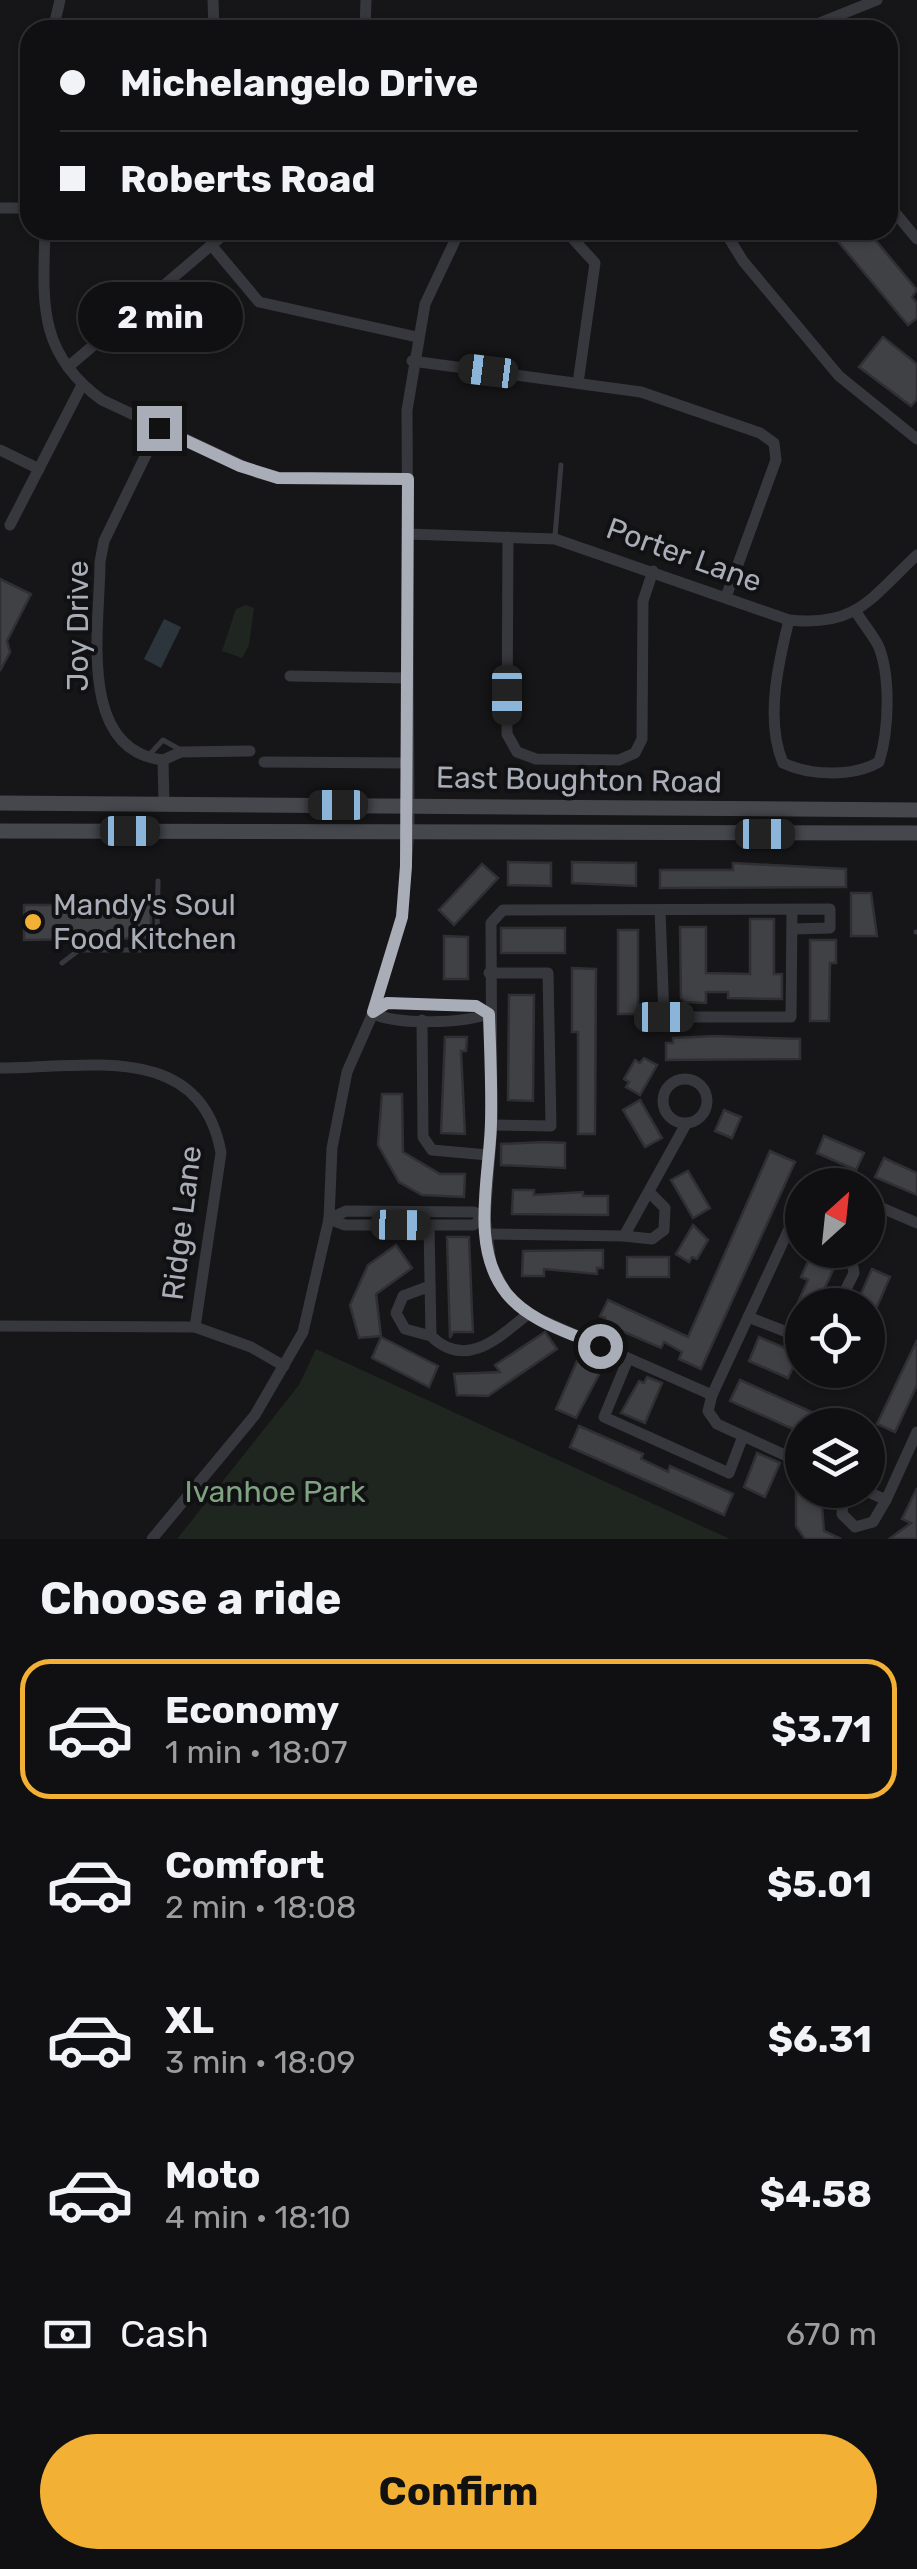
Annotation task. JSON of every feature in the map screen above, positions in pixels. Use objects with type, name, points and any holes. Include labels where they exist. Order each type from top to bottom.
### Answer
[{"type":"main road","name":"East Boughton Road","points":[[0,803],[917,810]]},
{"type":"main road","name":"East Boughton Road","points":[[0,831],[917,833]]},
{"type":"street","points":[[828,20],[877,0]]},
{"type":"street","points":[[898,216],[917,240]]},
{"type":"street","points":[[44,240],[42,307],[50,339],[82,385],[159,428],[240,466],[278,478],[408,479]]},
{"type":"street","points":[[68,366],[218,240]]},
{"type":"street","points":[[152,1539],[255,1415],[304,1332],[329,1220],[332,1148],[347,1072],[373,1012],[402,917],[409,830],[408,479],[412,361],[425,304],[455,240]]},
{"type":"street","points":[[575,240],[595,263],[578,383]]},
{"type":"street","points":[[730,240],[743,261],[839,376],[917,439]]},
{"type":"street","points":[[212,246],[259,302],[417,337]]},
{"type":"street","points":[[412,361],[641,392],[760,432],[774,443],[776,460],[726,596]]},
{"type":"street","points":[[10,525],[82,385]]},
{"type":"street","name":"Joy Drive","points":[[148,758],[116,737],[101,702],[100,562],[104,541],[159,428]]},
{"type":"street","points":[[0,450],[39,469]]},
{"type":"street","name":"Porter Lane","points":[[408,534],[555,539],[789,620],[825,624],[856,612]]},
{"type":"street","points":[[508,537],[507,734],[517,752],[536,759],[619,760],[634,753],[642,739],[643,601],[653,571]]},
{"type":"street","points":[[789,620],[778,666],[776,745],[784,763],[800,772],[863,771],[879,762],[885,744],[884,667],[877,644],[856,612],[917,555]]},
{"type":"street","points":[[290,676],[408,678]]},
{"type":"street","points":[[148,758],[163,760],[181,752],[250,751]]},
{"type":"street","points":[[163,760],[164,804]]},
{"type":"street","points":[[264,762],[408,763]]},
{"type":"street","points":[[712,1395],[528,1314],[506,1293],[491,1264],[485,1218],[492,1124],[491,923],[504,910],[830,910],[830,928],[792,929]]},
{"type":"street","points":[[660,910],[664,1017],[791,1018],[792,910]]},
{"type":"street","points":[[490,973],[548,973],[551,1126],[492,1124]]},
{"type":"street","points":[[373,1012],[387,1003],[476,1006],[489,1014]]},
{"type":"street","points":[[373,1012],[384,1020],[477,1020],[489,1014]]},
{"type":"street","points":[[422,1020],[423,1137],[432,1150],[488,1155]]},
{"type":"street","name":"Ridge Lane","points":[[0,1068],[160,1072],[184,1084],[203,1102],[216,1126],[221,1152],[195,1327]]},
{"type":"street","points":[[624,1236],[686,1124],[702,1117],[708,1101],[701,1085],[685,1079],[669,1086],[663,1102],[670,1118],[686,1124]]},
{"type":"street","points":[[487,1234],[624,1236],[645,1240],[664,1230],[666,1208],[648,1192]]},
{"type":"street","points":[[885,1209],[917,1223]]},
{"type":"street","points":[[329,1220],[346,1211],[474,1212],[485,1218]]},
{"type":"street","points":[[329,1220],[345,1225],[473,1225],[485,1218]]},
{"type":"street","points":[[429,1225],[431,1336]]},
{"type":"street","points":[[785,1237],[708,1411],[717,1424],[785,1455]]},
{"type":"street","points":[[430,1286],[404,1296],[396,1313],[405,1330],[431,1336],[442,1347],[464,1354],[491,1344],[528,1314]]},
{"type":"street","points":[[748,1317],[785,1331]]},
{"type":"street","points":[[0,1326],[195,1327],[251,1347],[284,1366]]},
{"type":"street","points":[[628,1358],[604,1417],[729,1473],[743,1436]]},
{"type":"street","points":[[886,1500],[917,1432]]},
{"type":"street","points":[[842,1508],[842,1514],[856,1526],[874,1522],[882,1508]]},
{"type":"lane","points":[[555,539],[561,465]]},
{"type":"lane","points":[[148,758],[163,740],[181,752]]},
{"type":"lane","points":[[62,962],[79,950],[152,950],[157,940],[158,881]]},
{"type":"green space","points":[[246,605],[254,608],[249,645],[242,658],[222,651],[236,609]]},
{"type":"green space","name":"Ivanhoe Park","points":[[316,1349],[730,1539],[177,1539],[299,1385]]},
{"type":"shaded area","points":[[164,619],[181,627],[161,668],[144,659]]},
{"type":"building","points":[[837,240],[875,240],[917,290],[912,297],[917,303],[917,318],[908,325]]},
{"type":"building","points":[[883,337],[917,364],[917,399],[911,406],[859,367]]},
{"type":"building","points":[[0,579],[31,594],[7,641],[10,652],[0,671]]},
{"type":"building","points":[[508,862],[551,863],[551,886],[508,885]]},
{"type":"building","points":[[572,862],[636,863],[636,886],[572,883]]},
{"type":"building","points":[[733,863],[846,869],[846,887],[660,888],[660,870],[733,870]]},
{"type":"building","points":[[482,864],[498,878],[454,925],[439,910]]},
{"type":"building","points":[[851,893],[871,893],[877,936],[851,936]]},
{"type":"building","points":[[24,905],[151,905],[151,938],[24,940]]},
{"type":"building","points":[[750,919],[774,919],[774,974],[782,974],[782,999],[728,998],[728,992],[706,992],[706,1003],[685,1002],[681,998],[680,927],[706,927],[706,973],[750,974]]},
{"type":"building","points":[[501,928],[565,928],[565,953],[501,953]]},
{"type":"building","points":[[618,930],[638,930],[638,1014],[618,1014]]},
{"type":"building","points":[[444,936],[468,937],[468,979],[444,979]]},
{"type":"building","points":[[810,940],[836,940],[836,963],[830,963],[829,1021],[810,1021]]},
{"type":"building","points":[[572,968],[596,969],[595,1134],[578,1134],[578,1032],[572,1032]]},
{"type":"building","points":[[509,995],[534,995],[533,1101],[508,1100]]},
{"type":"building","points":[[445,1037],[467,1037],[466,1051],[461,1051],[465,1134],[441,1133]]},
{"type":"building","points":[[673,1038],[800,1039],[800,1059],[666,1060],[666,1043],[673,1043]]},
{"type":"building","points":[[644,1058],[657,1065],[640,1095],[626,1087],[629,1082],[624,1079],[635,1060],[640,1063]]},
{"type":"building","points":[[382,1094],[402,1094],[403,1152],[440,1174],[465,1174],[464,1197],[422,1195],[399,1182],[378,1145]]},
{"type":"building","points":[[640,1100],[662,1138],[645,1147],[623,1110]]},
{"type":"building","points":[[724,1110],[741,1117],[732,1138],[715,1131]]},
{"type":"building","points":[[824,1136],[864,1153],[857,1168],[851,1168],[817,1153]]},
{"type":"building","points":[[565,1143],[565,1168],[501,1165],[501,1144]]},
{"type":"building","points":[[770,1151],[795,1162],[792,1168],[785,1168],[785,1184],[701,1369],[679,1359],[682,1352],[664,1342],[661,1348],[603,1323],[605,1318],[600,1316],[608,1300],[688,1337]]},
{"type":"building","points":[[884,1158],[917,1173],[917,1195],[885,1181],[885,1168],[879,1168]]},
{"type":"building","points":[[688,1171],[710,1208],[693,1218],[671,1180]]},
{"type":"building","points":[[513,1190],[534,1190],[534,1195],[583,1192],[583,1196],[608,1196],[608,1215],[512,1214]]},
{"type":"building","points":[[693,1225],[708,1240],[697,1259],[692,1257],[689,1262],[676,1254]]},
{"type":"building","points":[[447,1237],[469,1237],[473,1332],[453,1332],[450,1338]]},
{"type":"building","points":[[396,1245],[412,1268],[376,1294],[381,1336],[359,1338],[350,1305],[368,1265]]},
{"type":"building","points":[[603,1250],[603,1268],[597,1268],[597,1274],[544,1269],[544,1276],[522,1276],[523,1251]]},
{"type":"building","points":[[627,1257],[669,1257],[669,1277],[627,1277]]},
{"type":"building","points":[[805,1268],[834,1268],[825,1288],[804,1288],[808,1280],[801,1277]]},
{"type":"building","points":[[872,1269],[890,1277],[885,1288],[864,1288]]},
{"type":"building","points":[[545,1332],[557,1349],[488,1396],[457,1395],[454,1374],[500,1372],[495,1365]]},
{"type":"building","points":[[381,1337],[438,1366],[429,1387],[372,1358]]},
{"type":"building","points":[[759,1337],[785,1348],[785,1377],[749,1361]]},
{"type":"building","points":[[917,1340],[917,1385],[895,1432],[885,1428],[885,1408]]},
{"type":"building","points":[[581,1352],[605,1363],[576,1418],[556,1409]]},
{"type":"building","points":[[647,1377],[662,1383],[645,1423],[621,1413],[639,1381],[644,1383]]},
{"type":"building","points":[[740,1380],[803,1408],[785,1408],[785,1425],[730,1401]]},
{"type":"building","points":[[579,1426],[643,1454],[641,1459],[668,1472],[670,1466],[733,1494],[724,1515],[570,1447]]},
{"type":"building","points":[[757,1453],[780,1463],[765,1497],[744,1487]]},
{"type":"building","points":[[917,1488],[917,1539],[889,1539],[911,1523],[902,1519]]},
{"type":"building","points":[[796,1508],[822,1508],[824,1531],[841,1539],[805,1539],[796,1526]]},
{"type":"place","name":"Mandy's Soul Food Kitchen","points":[[33,922]]},
{"type":"route","points":[[159,428],[240,466],[278,478],[408,479],[409,830],[402,917],[373,1012],[387,1003],[476,1006],[489,1014],[492,1124],[485,1218],[491,1264],[506,1293],[528,1314],[600,1346]]}]
